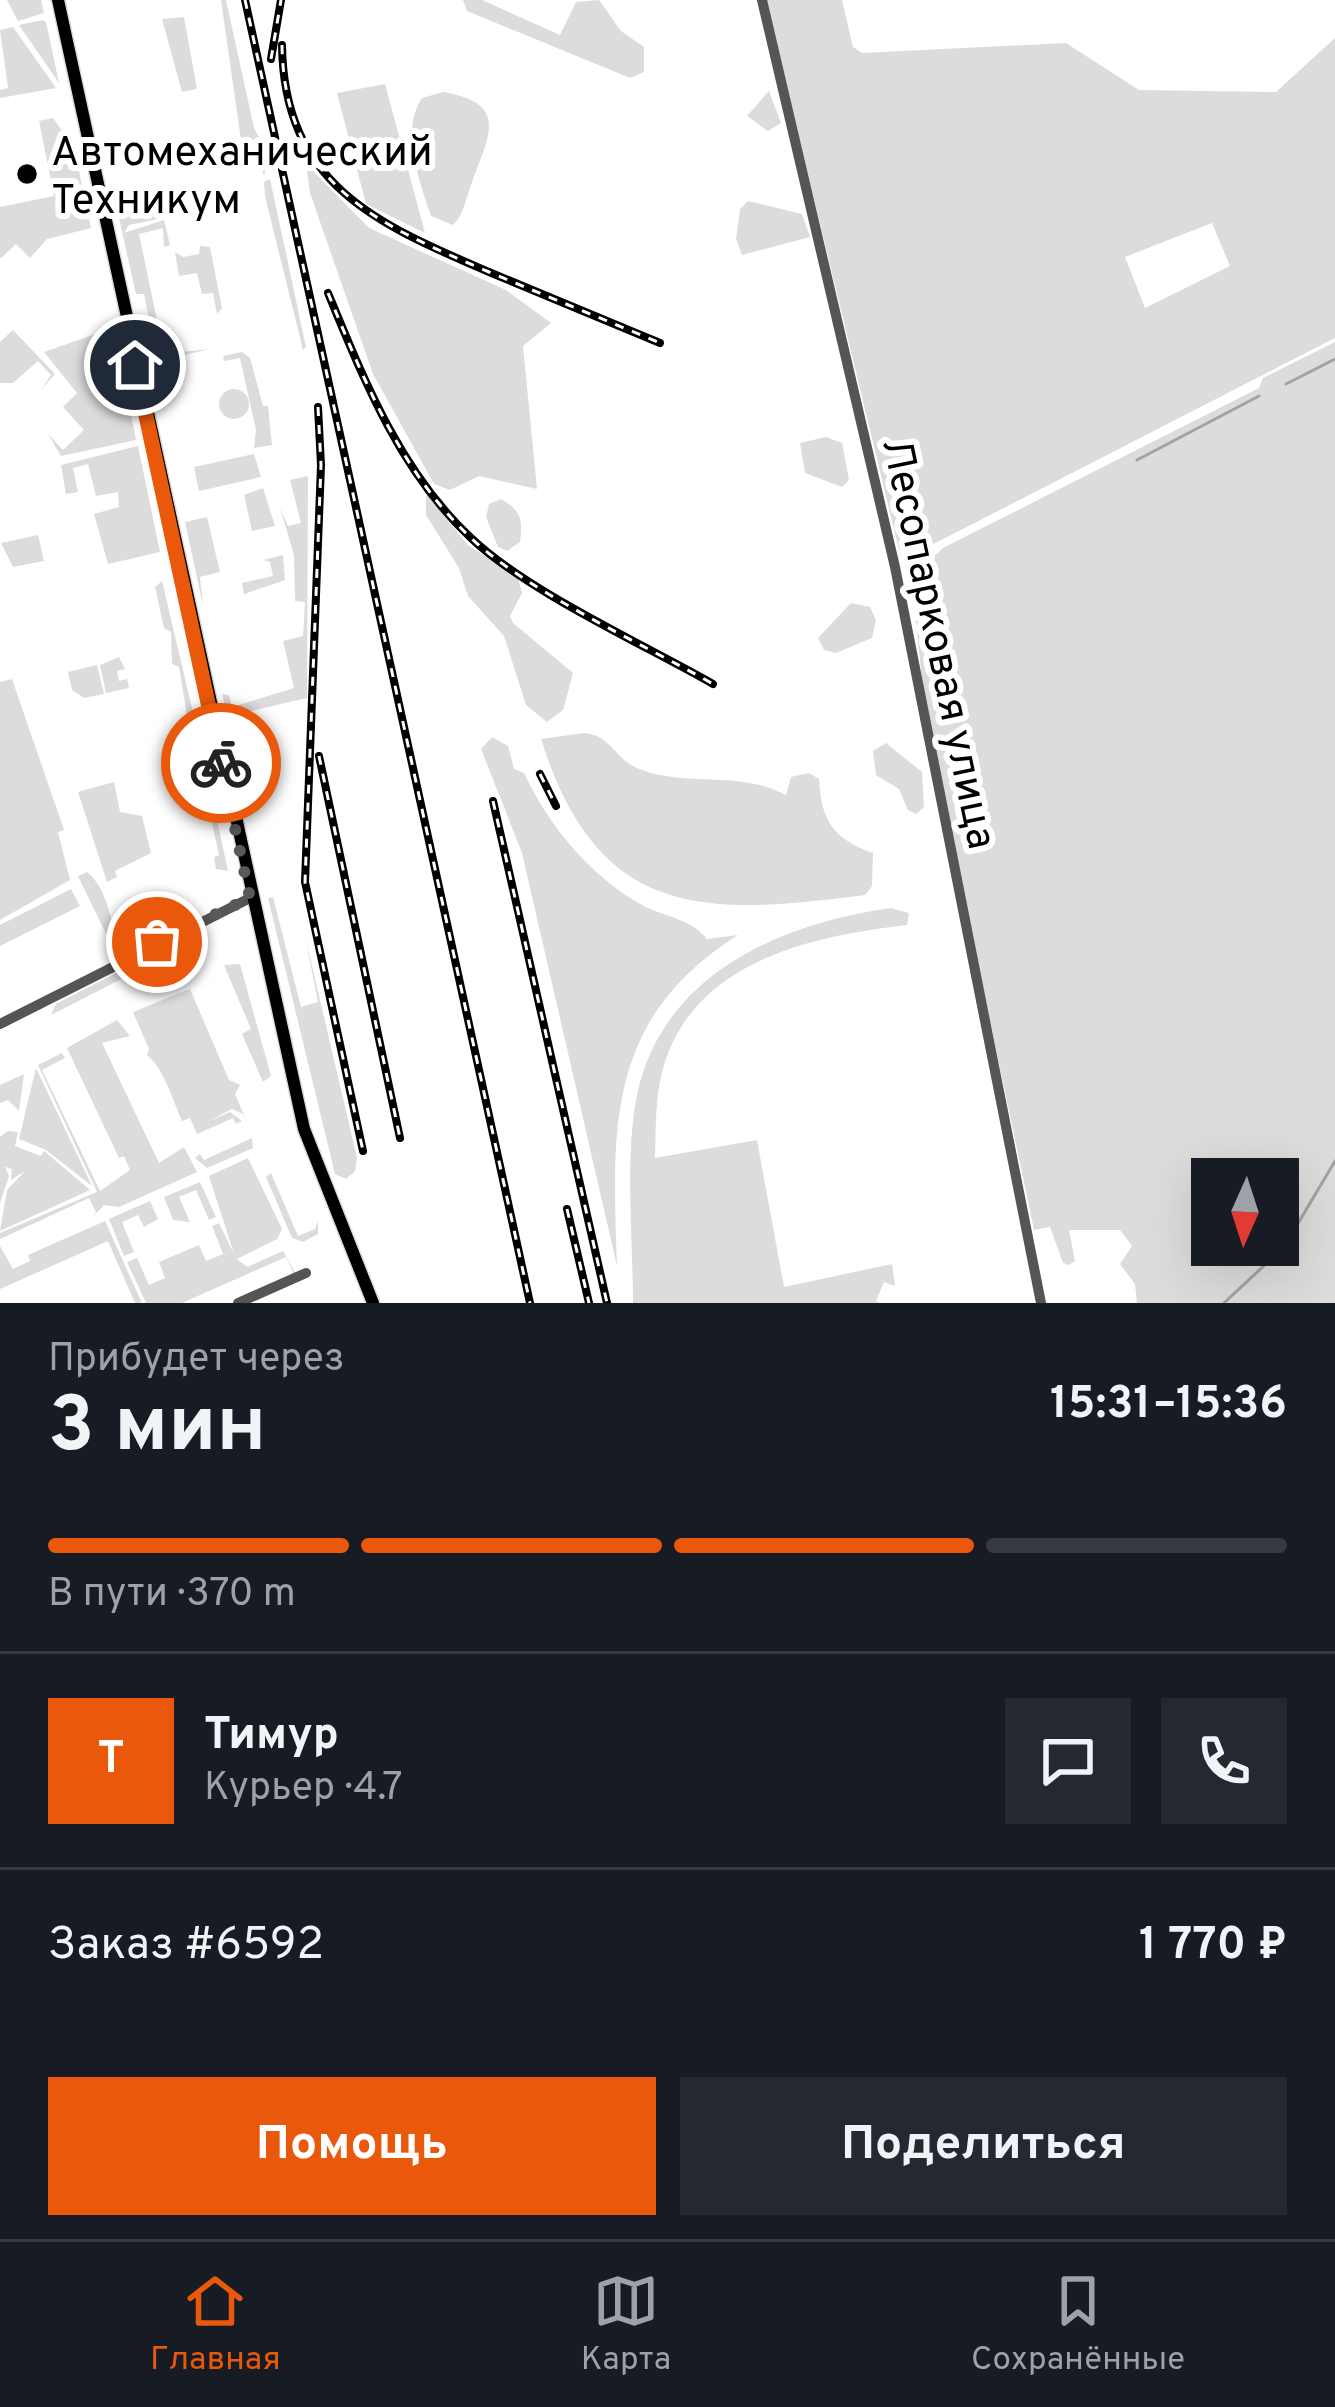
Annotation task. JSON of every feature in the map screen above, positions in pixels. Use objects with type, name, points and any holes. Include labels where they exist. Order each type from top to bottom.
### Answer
[{"type":"main road","points":[[58,0],[304,1129],[374,1303]]},
{"type":"street","name":"Лесопарковая улица","points":[[762,0],[895,567],[1041,1303]]},
{"type":"street","points":[[0,1024],[250,898]]},
{"type":"street","points":[[238,1303],[306,1273]]},
{"type":"shaded area","points":[[7,0],[41,0],[44,13],[18,21]]},
{"type":"shaded area","points":[[221,0],[226,0],[254,128],[268,155],[264,176],[256,154],[237,157],[235,148],[241,140]]},
{"type":"shaded area","points":[[463,0],[482,0],[560,35],[576,2],[599,0],[621,31],[644,47],[644,72],[630,78],[467,11]]},
{"type":"shaded area","points":[[766,0],[842,0],[853,47],[862,53],[1066,43],[1139,90],[1276,92],[1335,38],[1335,338],[916,553],[899,550]],"holes":[[[1212,223],[1230,266],[1145,308],[1125,257]]]},
{"type":"shaded area","points":[[184,17],[197,89],[182,92],[162,19]]},
{"type":"shaded area","points":[[46,22],[59,83],[19,25]]},
{"type":"shaded area","points":[[13,27],[56,88],[0,98],[0,90],[8,88],[0,30]]},
{"type":"shaded area","points":[[385,84],[425,233],[366,204],[337,93]]},
{"type":"shaded area","points":[[769,91],[781,123],[768,131],[747,116]]},
{"type":"shaded area","points":[[443,92],[478,104],[489,124],[465,205],[453,225],[431,216],[412,140],[422,98]]},
{"type":"shaded area","points":[[53,118],[74,148],[91,228],[47,239],[30,258],[16,244],[0,259],[0,207],[54,196],[39,121]]},
{"type":"shaded area","points":[[306,164],[369,228],[506,290],[551,323],[523,346],[537,489],[479,476],[450,490],[434,484],[373,374],[310,193]]},
{"type":"shaded area","points":[[270,179],[303,350],[265,196],[264,182]]},
{"type":"shaded area","points":[[748,201],[802,214],[810,237],[742,255],[736,239],[740,209]]},
{"type":"shaded area","points":[[153,206],[163,218],[129,225],[124,233],[164,220],[170,245],[164,247],[163,228],[139,234],[164,354],[209,349],[150,364],[143,327],[150,325],[144,294],[136,294],[118,214]]},
{"type":"shaded area","points":[[200,246],[210,247],[222,308],[217,314],[213,293],[202,294],[197,273],[179,276],[175,252],[183,257],[199,254]]},
{"type":"shaded area","points":[[13,330],[55,374],[41,390],[51,375],[38,361],[13,383],[0,383],[0,342]]},
{"type":"shaded area","points":[[104,331],[115,335],[136,440],[61,456],[48,434],[63,450],[84,430],[63,407],[77,393],[44,352]]},
{"type":"shaded area","points":[[1335,342],[1335,1303],[1137,1303],[1135,1284],[1120,1264],[1132,1246],[1120,1230],[1069,1230],[1075,1261],[1069,1265],[1063,1263],[1050,1227],[1034,1230],[926,715],[911,578],[943,548],[1259,388],[1263,378]]},
{"type":"shaded area","points":[[242,352],[250,358],[263,406],[268,406],[272,445],[254,448],[256,430],[240,358],[224,361],[223,356]]},
{"type":"shaded area","points":[[234,389],[249,404],[234,419],[219,404]]},
{"type":"shaded area","points":[[826,437],[842,443],[849,480],[842,487],[805,473],[800,443]]},
{"type":"shaded area","points":[[138,446],[160,552],[108,564],[94,514],[119,507],[118,492],[96,496],[88,464],[73,468],[78,492],[66,494],[61,465]]},
{"type":"shaded area","points":[[254,454],[261,477],[199,491],[194,467]]},
{"type":"shaded area","points":[[308,476],[307,698],[234,715],[237,732],[232,735],[222,694],[229,695],[232,707],[294,688],[283,641],[303,636],[305,602],[295,601],[294,555],[280,508],[288,526],[301,523],[290,480]]},
{"type":"shaded area","points":[[263,488],[275,526],[252,531],[244,495]]},
{"type":"shaded area","points":[[426,494],[468,545],[518,578],[522,593],[510,616],[513,623],[573,673],[563,710],[547,722],[526,705],[504,636],[468,596],[459,568],[426,515]]},
{"type":"shaded area","points":[[501,499],[521,521],[520,542],[507,551],[498,547],[486,517],[489,504]]},
{"type":"shaded area","points":[[207,517],[220,572],[200,577],[203,606],[185,522]]},
{"type":"shaded area","points":[[38,535],[44,561],[13,567],[1,543]]},
{"type":"shaded area","points":[[283,555],[285,580],[244,594],[242,583],[273,576],[270,562],[263,560]]},
{"type":"shaded area","points":[[162,581],[196,725],[189,728],[179,667],[172,664],[171,632],[164,628],[155,587]]},
{"type":"shaded area","points":[[851,603],[870,607],[876,620],[872,638],[836,653],[824,650],[818,638]]},
{"type":"shaded area","points":[[119,657],[125,669],[117,671],[119,681],[127,679],[129,688],[106,693],[100,665]]},
{"type":"shaded area","points":[[97,665],[104,694],[84,698],[72,690],[68,672]]},
{"type":"shaded area","points":[[12,679],[64,830],[58,832],[70,880],[0,920],[0,682]]},
{"type":"shaded area","points":[[584,733],[601,738],[630,764],[655,774],[750,783],[786,795],[791,777],[809,773],[819,779],[832,826],[848,841],[873,853],[872,886],[865,895],[807,902],[706,903],[664,893],[626,873],[593,843],[565,799],[541,739]]},
{"type":"shaded area","points":[[492,737],[508,746],[514,769],[524,773],[559,830],[605,880],[707,939],[738,935],[695,968],[663,1002],[640,1040],[618,1122],[617,1266],[522,853],[481,749]]},
{"type":"shaded area","points":[[886,743],[922,772],[924,807],[916,814],[908,810],[899,789],[876,775],[873,751]]},
{"type":"shaded area","points":[[198,750],[203,755],[228,871],[216,869],[214,857],[219,855],[199,762],[191,753]]},
{"type":"shaded area","points":[[114,782],[120,812],[142,816],[151,853],[115,871],[117,877],[107,882],[78,792]]},
{"type":"shaded area","points":[[87,872],[108,907],[113,930],[106,934],[78,876]]},
{"type":"shaded area","points":[[71,889],[80,906],[0,946],[0,925]]},
{"type":"shaded area","points":[[273,897],[301,1007],[318,1002],[305,936],[357,1158],[355,1171],[346,1179],[335,1174],[268,898]]},
{"type":"shaded area","points":[[891,908],[909,913],[907,925],[797,946],[730,977],[702,1000],[680,1029],[664,1065],[657,1099],[655,1158],[757,1140],[784,1287],[892,1264],[895,1286],[884,1282],[876,1301],[880,1303],[633,1303],[630,1168],[634,1115],[652,1049],[674,1014],[734,960],[771,941],[850,915]]},
{"type":"shaded area","points":[[174,943],[186,946],[51,1015],[56,1004]]},
{"type":"shaded area","points":[[240,964],[271,1076],[263,1082],[242,1034],[251,1029],[224,965]]},
{"type":"shaded area","points":[[190,989],[229,1080],[240,1085],[235,1094],[250,1129],[243,1114],[232,1109],[207,1122],[230,1112],[242,1121],[236,1124],[233,1118],[197,1134],[190,1118],[182,1121],[163,1076],[147,1055],[149,1049],[133,1012]]},
{"type":"shaded area","points":[[117,1020],[130,1036],[102,1043],[159,1163],[184,1147],[197,1172],[119,1207],[104,1205],[91,1219],[96,1212],[89,1198],[0,1239],[0,1233],[97,1192],[38,1065],[62,1053],[65,1058],[42,1070],[100,1191],[130,1170],[124,1156],[119,1158],[67,1048]]},
{"type":"shaded area","points":[[36,1068],[92,1186],[46,1150],[19,1139]]},
{"type":"shaded area","points":[[24,1074],[19,1111],[8,1100],[0,1103],[0,1085]]},
{"type":"shaded area","points":[[8,1131],[18,1132],[15,1146],[41,1156],[44,1151],[90,1190],[0,1231],[7,1190],[25,1171],[11,1180],[12,1169],[5,1167],[9,1176],[0,1203],[0,1137]]},
{"type":"shaded area","points":[[252,1138],[253,1148],[207,1168],[195,1158],[200,1154],[204,1160]]},
{"type":"shaded area","points":[[248,1158],[282,1229],[277,1239],[237,1259],[247,1267],[283,1251],[296,1274],[287,1279],[293,1272],[286,1257],[182,1303],[146,1303],[127,1262],[137,1258],[149,1285],[165,1278],[159,1262],[199,1245],[206,1261],[223,1254],[212,1226],[219,1223],[234,1254],[209,1176]]},
{"type":"shaded area","points":[[271,1173],[298,1236],[315,1229],[318,1221],[318,1234],[303,1242],[292,1238],[266,1177]]},
{"type":"shaded area","points":[[200,1182],[216,1217],[209,1220],[196,1190],[179,1197],[190,1222],[173,1220],[164,1197]]},
{"type":"shaded area","points":[[150,1201],[158,1219],[144,1227],[138,1215],[122,1222],[134,1252],[124,1256],[109,1219]]},
{"type":"shaded area","points":[[105,1221],[142,1303],[135,1303],[108,1241],[0,1289],[0,1246],[13,1269],[30,1261],[28,1255]]},
{"type":"waterway","points":[[1286,384],[1335,359]]},
{"type":"waterway","points":[[1137,460],[1259,396]]},
{"type":"waterway","points":[[1224,1303],[1284,1247],[1335,1161]]},
{"type":"railway","points":[[245,0],[530,1303]]},
{"type":"railway","points":[[271,59],[281,0]]},
{"type":"railway","points":[[282,45],[287,93],[299,133],[319,166],[344,193],[410,236],[660,343]]},
{"type":"railway","points":[[328,293],[370,391],[404,454],[470,537],[553,597],[713,684]]},
{"type":"railway","points":[[318,407],[321,465],[305,882],[363,1151]]},
{"type":"railway","points":[[319,756],[400,1138]]},
{"type":"railway","points":[[540,774],[556,806]]},
{"type":"railway","points":[[493,801],[607,1303]]},
{"type":"railway","points":[[567,1209],[589,1303]]},
{"type":"way so far","points":[[157,942],[250,898],[221,763]]},
{"type":"place","name":"Автомеханический Техникум","points":[[27,174]]},
{"type":"route","points":[[135,365],[221,763]]}]
